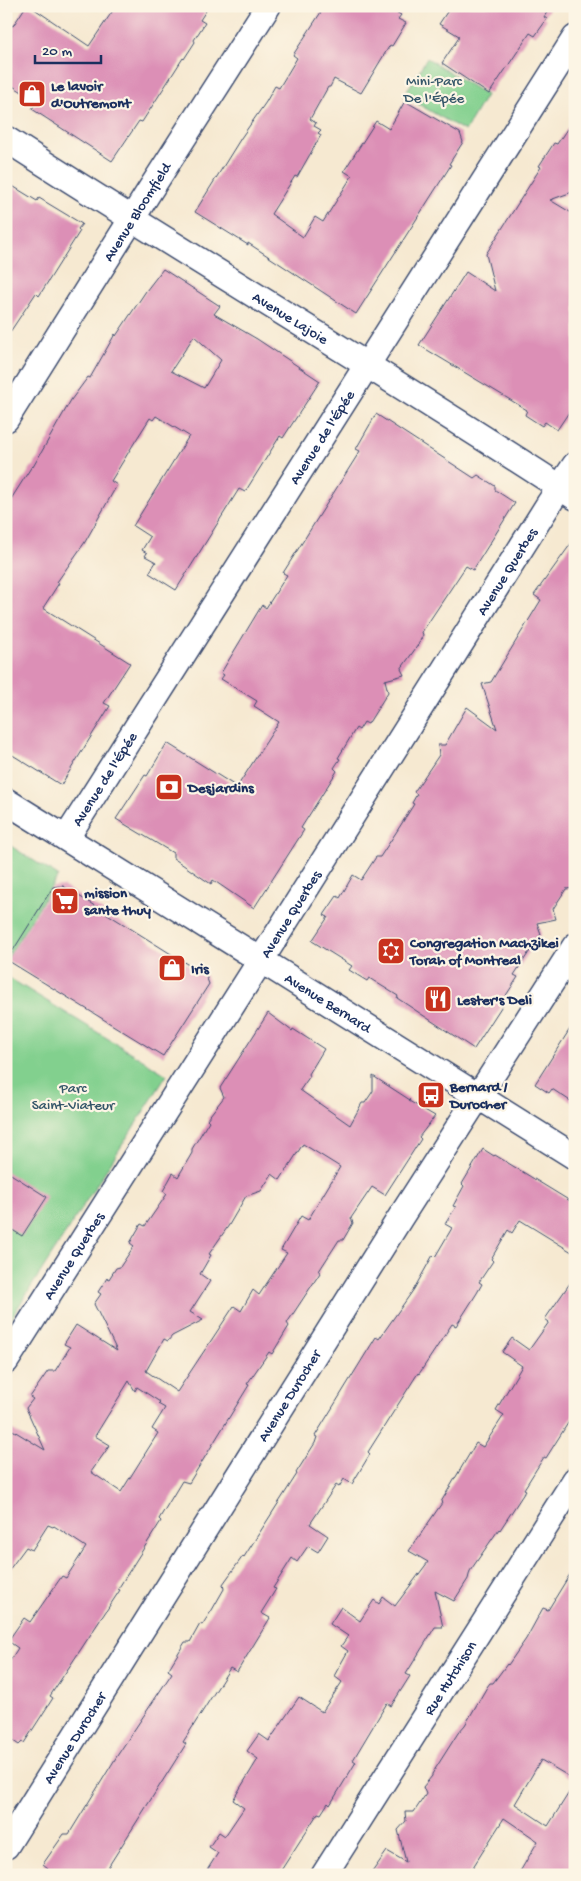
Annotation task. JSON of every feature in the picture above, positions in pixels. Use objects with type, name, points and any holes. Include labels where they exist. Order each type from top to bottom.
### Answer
[{"type":"street","name":"Avenue Bloomfield","points":[[6,419],[268,6]]},
{"type":"street","name":"Avenue de l'Épée","points":[[67,837],[575,38]]},
{"type":"street","name":"Avenue Lajoie","points":[[6,138],[132,219],[367,364],[567,492]]},
{"type":"street","name":"Avenue Querbes","points":[[6,1361],[262,960],[567,492],[575,465]]},
{"type":"street","name":"Avenue Bernard","points":[[6,801],[67,837],[478,1098],[575,1157]]},
{"type":"street","name":"Avenue Durocher","points":[[6,1846],[405,1210],[575,946]]},
{"type":"street","name":"Rue Hutchison","points":[[324,1875],[575,1480]]},
{"type":"green space","name":"Mini-Parc De l'Épée","points":[[427,58],[486,95],[465,131],[404,96]]},
{"type":"green space","points":[[6,843],[58,876],[8,957],[6,956]]},
{"type":"green space","name":"Parc Saint-Viateur","points":[[6,976],[167,1075],[6,1326]]},
{"type":"building","points":[[26,6],[30,6],[89,46],[116,6],[209,6],[200,20],[205,23],[194,40],[195,42],[142,122],[139,121],[112,161],[32,109],[37,101],[6,82],[6,23],[13,26]]},
{"type":"building","points":[[325,6],[386,6],[401,15],[398,19],[406,23],[392,46],[390,45],[361,93],[334,79],[330,87],[328,87],[310,119],[316,123],[314,126],[321,130],[318,133],[321,135],[297,177],[295,176],[271,214],[303,237],[315,217],[323,222],[352,176],[344,171],[376,121],[389,129],[405,101],[460,133],[463,142],[449,164],[451,165],[356,314],[248,243],[248,245],[195,212],[275,86],[279,88],[297,58],[293,55]]},
{"type":"building","points":[[451,6],[551,6],[544,17],[547,19],[535,36],[530,33],[489,94],[442,63],[459,36],[439,24]]},
{"type":"building","points":[[575,117],[575,191],[550,200],[575,215],[575,403],[557,430],[545,422],[542,426],[525,415],[527,410],[419,345],[466,272],[495,291],[486,254],[541,167],[539,166],[554,143],[557,144]]},
{"type":"building","points":[[6,182],[37,201],[39,198],[82,224],[78,229],[80,231],[39,296],[36,293],[6,338]]},
{"type":"building","points":[[163,269],[220,306],[214,314],[257,339],[320,381],[283,438],[280,436],[245,492],[239,489],[176,590],[149,573],[156,562],[145,556],[147,553],[142,550],[150,537],[133,526],[189,436],[156,416],[153,420],[150,418],[111,481],[117,485],[85,542],[57,582],[59,583],[43,608],[130,663],[104,703],[110,706],[61,785],[6,751],[6,507],[33,467],[71,400],[88,377],[90,378],[115,334],[116,336]],"holes":[[[194,336],[221,360],[204,388],[171,371]]]},
{"type":"building","points":[[376,414],[474,478],[478,475],[495,486],[495,490],[515,503],[473,570],[466,566],[422,632],[423,635],[418,645],[401,669],[404,675],[385,680],[388,692],[368,724],[364,722],[359,730],[356,728],[338,758],[340,759],[334,768],[337,771],[301,828],[304,830],[254,908],[213,880],[211,884],[173,858],[173,853],[116,819],[145,775],[147,776],[167,743],[237,787],[279,722],[254,706],[257,701],[221,679],[224,675],[221,673],[262,605],[266,608],[287,575],[283,573],[360,451],[356,449]]},
{"type":"building","points":[[575,538],[575,875],[573,878],[575,888],[566,889],[553,909],[556,919],[537,923],[541,934],[514,975],[518,977],[474,1049],[397,998],[398,996],[369,978],[367,981],[349,970],[352,966],[312,941],[328,917],[324,915],[337,896],[340,898],[353,875],[361,880],[376,857],[380,857],[414,804],[412,803],[417,794],[414,792],[439,755],[438,745],[445,745],[467,707],[497,729],[482,684],[491,682],[541,600],[534,595]]},
{"type":"building","points":[[63,886],[206,976],[209,984],[163,1056],[7,960],[53,887]]},
{"type":"building","points":[[268,1013],[292,1031],[293,1029],[324,1049],[309,1074],[310,1076],[300,1090],[350,1125],[362,1103],[365,1103],[373,1091],[373,1076],[435,1116],[419,1137],[421,1139],[385,1195],[372,1187],[351,1218],[353,1223],[343,1240],[339,1240],[319,1271],[320,1273],[287,1323],[289,1326],[272,1354],[269,1352],[247,1384],[249,1385],[189,1483],[182,1481],[159,1519],[161,1521],[118,1589],[120,1590],[50,1696],[53,1698],[24,1743],[22,1742],[19,1745],[6,1736],[6,1667],[18,1648],[8,1641],[24,1618],[30,1622],[62,1576],[66,1578],[86,1547],[54,1526],[48,1525],[32,1550],[26,1547],[6,1574],[6,1426],[45,1450],[26,1408],[33,1399],[30,1397],[48,1371],[55,1371],[70,1347],[64,1344],[76,1325],[117,1351],[94,1304],[101,1294],[98,1292],[107,1278],[109,1279],[116,1268],[120,1267],[134,1246],[130,1243],[141,1224],[145,1226],[167,1194],[163,1191],[173,1173],[178,1177],[209,1121],[207,1119],[224,1097],[220,1088]],"holes":[[[303,1144],[340,1167],[308,1220],[301,1216],[281,1250],[287,1253],[259,1295],[253,1290],[241,1311],[234,1306],[177,1392],[146,1371],[164,1339],[168,1341],[172,1336],[203,1320],[190,1312],[210,1281],[200,1274],[211,1255],[209,1254],[246,1196],[261,1191],[272,1174],[280,1180]],[[129,1381],[135,1391],[137,1387],[160,1402],[158,1404],[165,1408],[152,1429],[158,1433],[121,1492],[91,1472],[110,1445],[95,1436]]]},
{"type":"building","points":[[575,1021],[575,1104],[552,1089],[549,1093],[535,1084]]},
{"type":"building","points":[[483,1149],[575,1204],[575,1254],[520,1220],[512,1233],[508,1230],[491,1259],[493,1261],[479,1282],[482,1284],[477,1293],[456,1326],[452,1324],[418,1373],[368,1452],[370,1454],[352,1484],[344,1479],[339,1487],[336,1485],[310,1524],[328,1536],[318,1552],[308,1546],[297,1562],[292,1558],[273,1588],[276,1589],[261,1613],[270,1618],[237,1672],[230,1668],[183,1742],[186,1744],[103,1875],[44,1875],[48,1868],[43,1864],[64,1834],[69,1834],[117,1756],[172,1673],[168,1670],[185,1642],[190,1642],[200,1624],[202,1625],[212,1610],[224,1589],[223,1584],[244,1557],[297,1474],[315,1443],[317,1437],[315,1436],[376,1337],[379,1339],[414,1289],[433,1255],[435,1257],[452,1228],[445,1224],[456,1207],[453,1206],[464,1186],[462,1184]]},
{"type":"building","points":[[6,1171],[47,1197],[22,1236],[6,1226]]},
{"type":"building","points":[[575,1276],[575,1412],[546,1458],[544,1457],[524,1489],[526,1490],[500,1530],[470,1571],[468,1579],[454,1601],[435,1591],[443,1627],[435,1627],[406,1674],[410,1676],[391,1706],[387,1703],[353,1760],[356,1762],[330,1805],[328,1803],[321,1814],[318,1813],[278,1875],[204,1875],[218,1853],[209,1847],[219,1832],[225,1836],[244,1808],[233,1800],[258,1759],[247,1751],[259,1734],[269,1741],[299,1697],[322,1712],[342,1682],[334,1676],[348,1651],[341,1646],[348,1636],[330,1624],[341,1607],[360,1621],[374,1600],[379,1604],[383,1597],[395,1606],[428,1562],[409,1551],[442,1503],[476,1443],[483,1447],[504,1415],[496,1410],[522,1366],[502,1352],[512,1338],[529,1350],[549,1322],[545,1319]]},
{"type":"building","points":[[575,1566],[575,1780],[541,1760],[515,1804],[548,1826],[575,1783],[575,1875],[518,1875],[538,1841],[504,1818],[468,1875],[370,1875],[387,1851],[406,1862],[398,1830],[406,1821],[405,1812],[414,1812],[426,1794],[423,1787],[465,1725],[487,1687],[490,1683],[493,1683],[508,1665],[526,1639],[543,1608],[548,1610]]},
{"type":"place","name":"Le lavoir d'Outremont","points":[[32,94]]},
{"type":"place","name":"Desjardins","points":[[169,787]]},
{"type":"place","name":"mission sante thuy","points":[[65,901]]},
{"type":"place","name":"Congregation Machzikei Torah of Montreal","points":[[391,951]]},
{"type":"place","name":"Iris","points":[[172,968]]},
{"type":"place","name":"Lester's Deli","points":[[438,999]]},
{"type":"place","name":"Bernard / Durocher","points":[[431,1095]]}]
